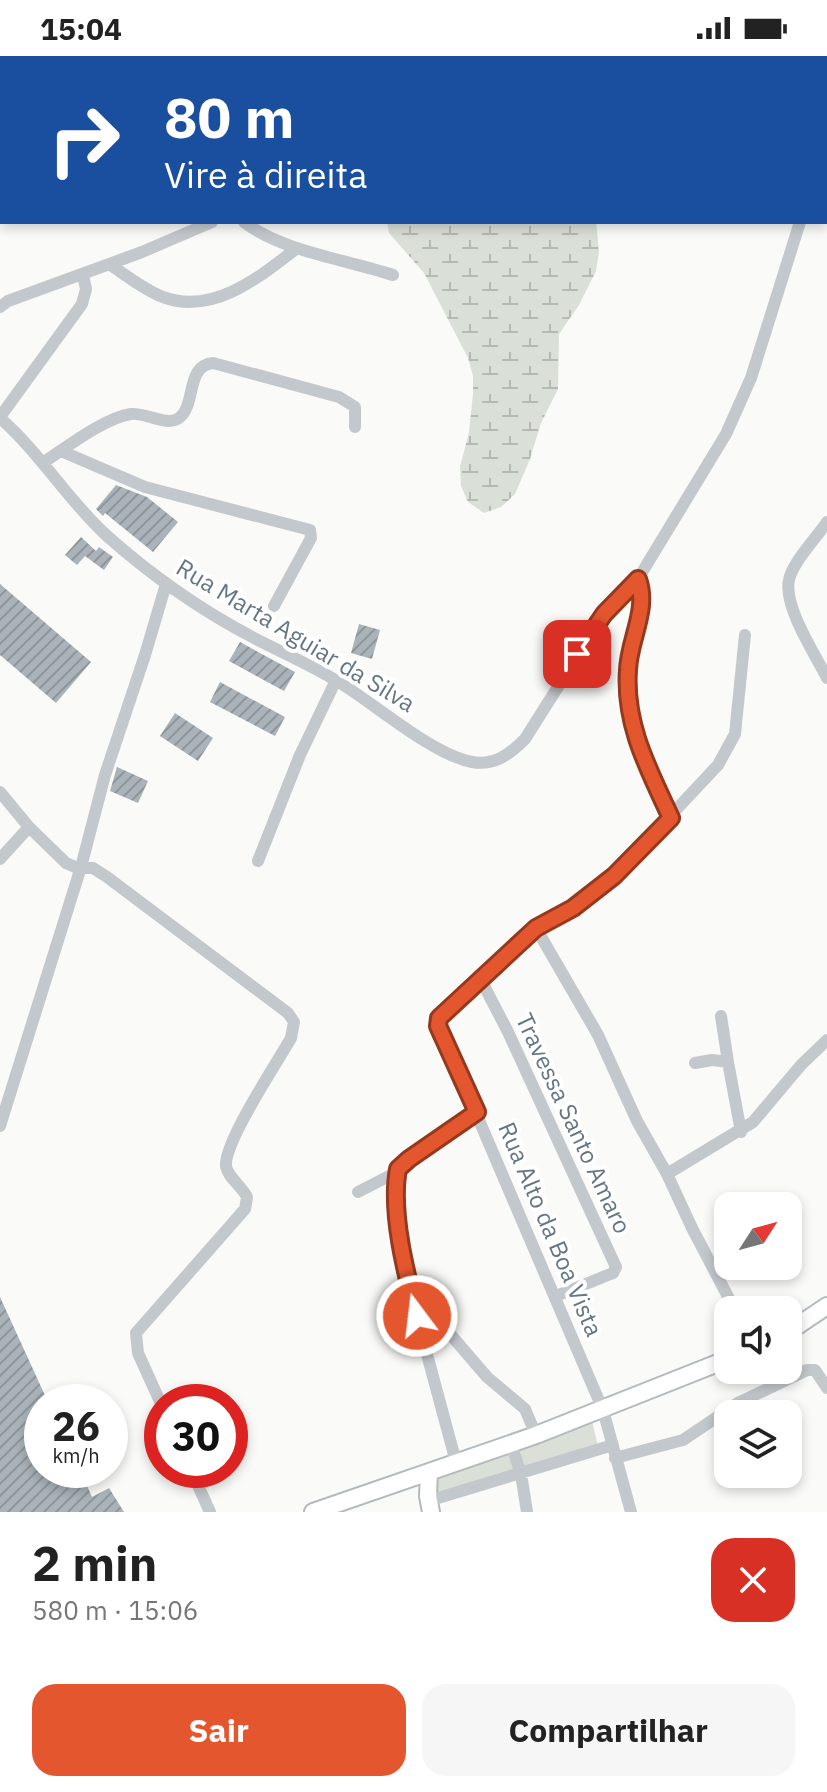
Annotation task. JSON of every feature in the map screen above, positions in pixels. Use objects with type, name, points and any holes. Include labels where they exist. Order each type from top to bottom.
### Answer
[{"type":"main road","points":[[802,1323],[827,1306]]},
{"type":"main road","points":[[313,1512],[536,1435],[714,1365]]},
{"type":"main road","points":[[429,1472],[433,1502]]},
{"type":"main road","points":[[408,1479],[433,1502]]},
{"type":"street","points":[[0,307],[8,301],[83,275],[208,224]]},
{"type":"street","points":[[247,224],[297,248],[356,262],[393,275]]},
{"type":"street","points":[[671,818],[643,758],[633,729],[628,699],[629,653],[643,604],[638,579],[726,434],[751,378],[799,224]]},
{"type":"street","points":[[109,264],[160,296],[175,301],[195,300],[236,291],[297,248]]},
{"type":"street","points":[[0,417],[82,304],[86,289],[83,275]]},
{"type":"street","points":[[44,462],[126,415],[144,414],[174,420],[183,413],[196,374],[206,364],[213,363],[352,403],[357,412],[355,427]]},
{"type":"street","name":"Rua Marta Aguiar da Silva","points":[[0,417],[44,462],[104,533],[166,584],[254,638],[336,680],[414,733],[468,761],[484,764],[507,755],[525,739],[597,624],[638,579]]},
{"type":"street","points":[[61,451],[145,487],[310,530],[311,538],[274,606]]},
{"type":"street","points":[[827,522],[793,570],[789,590],[794,610],[827,678]]},
{"type":"street","points":[[0,1126],[166,584]]},
{"type":"street","points":[[481,980],[536,928],[573,908],[603,885],[671,818],[718,765],[731,744],[738,711],[745,635]]},
{"type":"street","points":[[258,861],[300,755],[336,680]]},
{"type":"street","points":[[0,792],[29,827],[66,863],[93,868],[124,889],[288,1013],[294,1022],[291,1038],[233,1138],[229,1153],[226,1167],[244,1190],[247,1197],[245,1209],[136,1333],[138,1353],[152,1384]]},
{"type":"street","points":[[0,859],[29,827]]},
{"type":"street","points":[[536,928],[592,1023],[637,1121],[728,1296]]},
{"type":"street","name":"Rua Alto da Boa Vista","points":[[481,980],[437,1022],[603,1410],[631,1512]]},
{"type":"street","name":"Travessa Santo Amaro","points":[[481,980],[616,1267],[613,1273],[556,1296]]},
{"type":"street","points":[[721,1016],[741,1132]]},
{"type":"street","points":[[667,1174],[741,1132],[827,1040]]},
{"type":"street","points":[[695,1063],[712,1060],[728,1062]]},
{"type":"street","points":[[358,1192],[400,1168],[477,1112]]},
{"type":"street","points":[[400,1168],[399,1225],[404,1269],[456,1462]]},
{"type":"street","points":[[410,1286],[487,1377],[525,1409],[536,1435]]},
{"type":"street","points":[[433,1502],[521,1474],[614,1451],[683,1440],[738,1403],[807,1370],[815,1370],[827,1388]]},
{"type":"street","points":[[511,1444],[521,1474],[527,1512]]},
{"type":"street","points":[[199,1488],[210,1512]]},
{"type":"green space","points":[[387,224],[596,224],[599,251],[596,271],[579,305],[559,334],[558,389],[541,423],[515,494],[501,507],[484,513],[468,502],[461,486],[460,467],[469,432],[473,394],[473,376],[468,358],[424,273],[389,233]]},
{"type":"green space","points":[[592,1421],[598,1446],[434,1499],[429,1478]]},
{"type":"building","points":[[116,485],[147,497],[178,522],[153,552],[96,509]]},
{"type":"building","points":[[81,537],[96,551],[99,547],[113,557],[104,570],[85,556],[77,565],[65,555]]},
{"type":"building","points":[[0,584],[91,662],[56,703],[0,655]]},
{"type":"building","points":[[359,624],[380,630],[372,659],[351,653]]},
{"type":"building","points":[[240,642],[295,672],[284,691],[229,661]]},
{"type":"building","points":[[220,682],[285,717],[275,736],[210,702]]},
{"type":"building","points":[[175,713],[213,738],[198,761],[160,736]]},
{"type":"building","points":[[117,767],[148,781],[138,803],[110,791]]},
{"type":"building","points":[[0,1297],[40,1384],[24,1384],[24,1488],[88,1488],[92,1497],[109,1488],[124,1512],[0,1512]]},
{"type":"route","points":[[417,1316],[404,1269],[398,1169],[477,1112],[438,1026],[439,1018],[536,928],[573,908],[614,876],[671,818],[633,729],[628,699],[629,653],[643,604],[638,579],[604,614],[577,654]]}]
